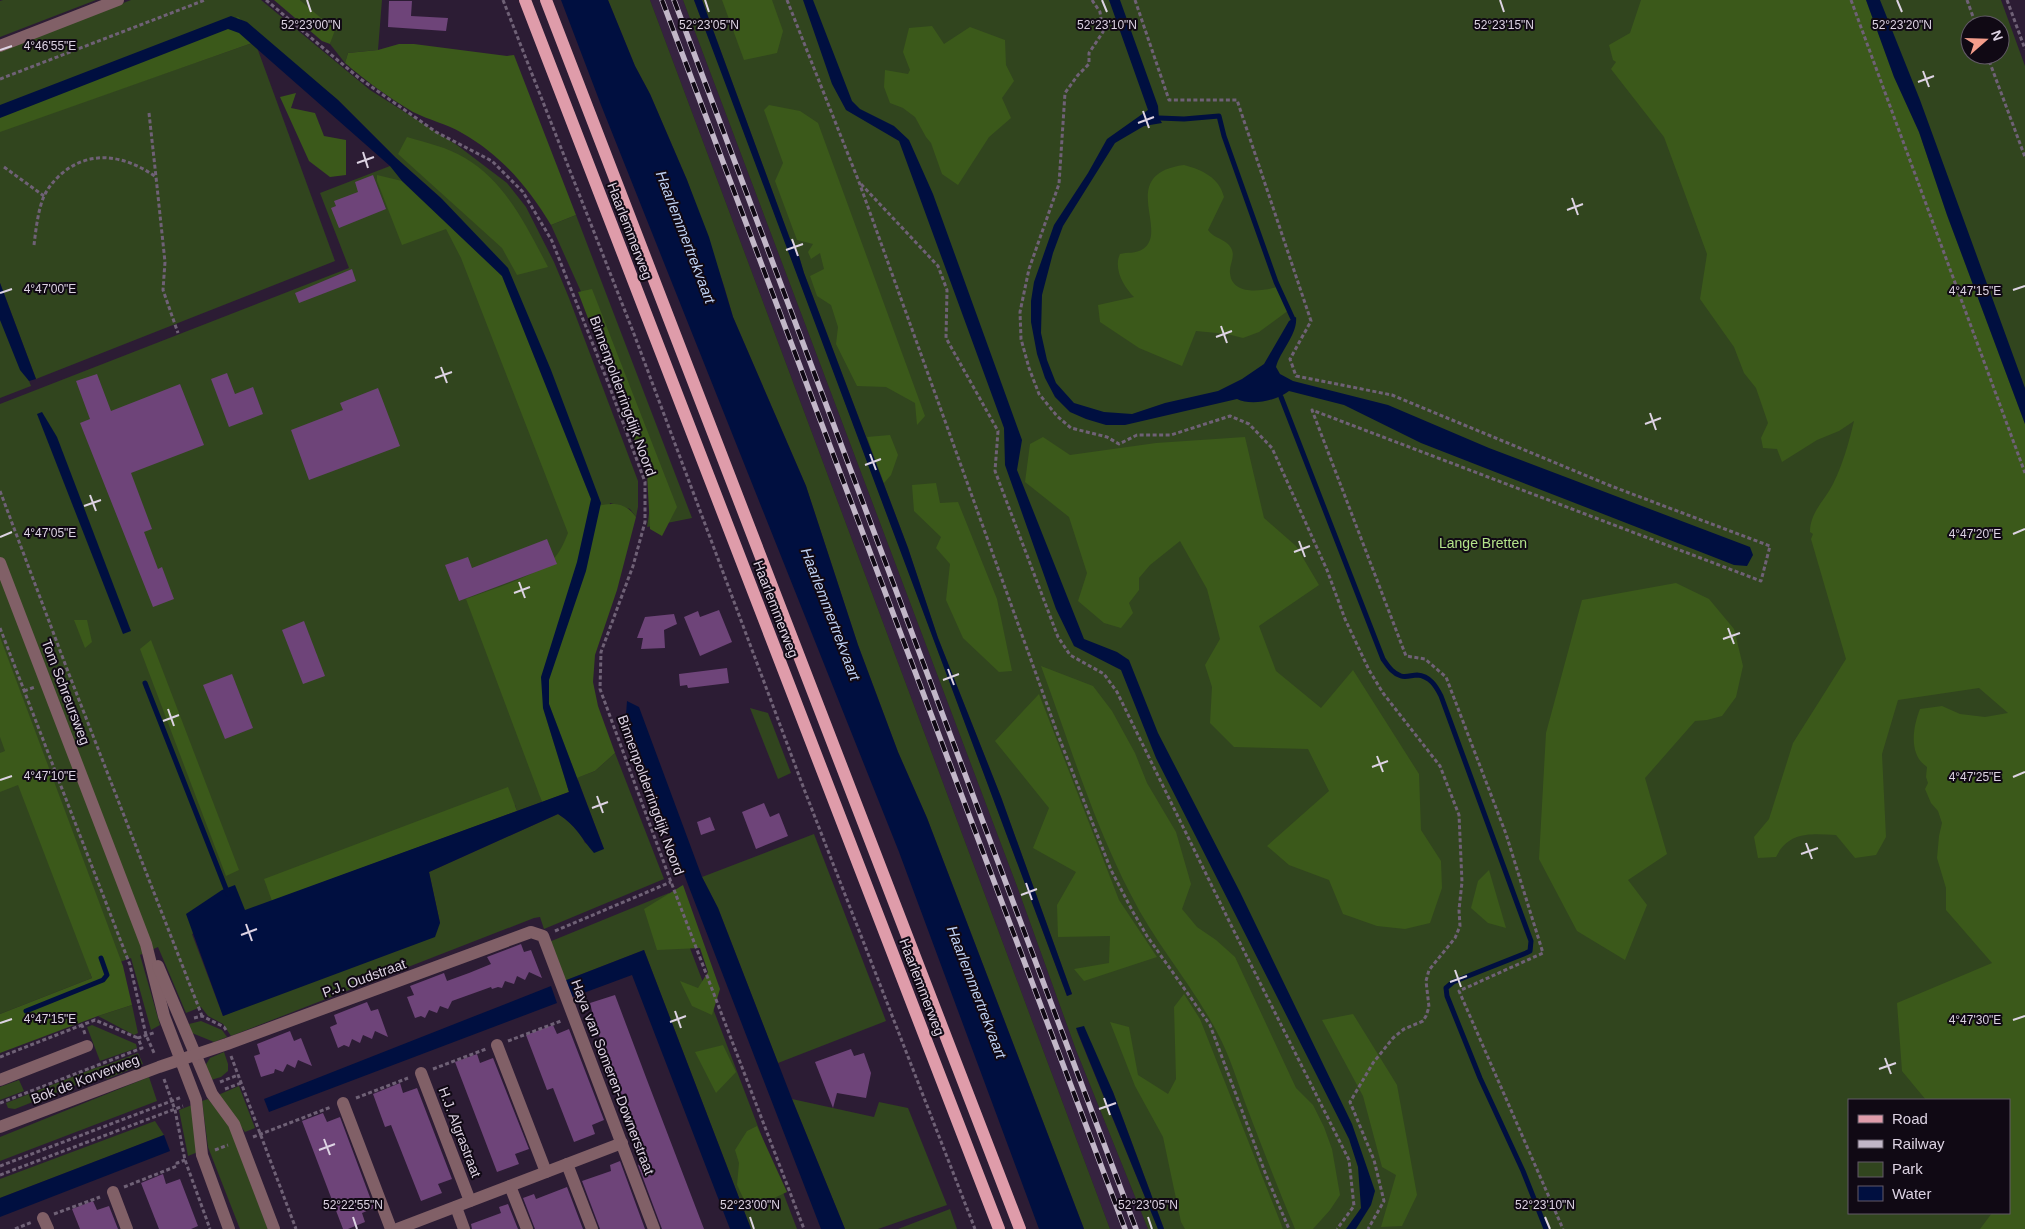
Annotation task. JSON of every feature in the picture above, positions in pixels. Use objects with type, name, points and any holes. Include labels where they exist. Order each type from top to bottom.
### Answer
[{"type":"main road","name":"Haarlemmerweg","points":[[525,0],[999,1229]]},
{"type":"main road","name":"Haarlemmerweg","points":[[546,0],[1020,1229]]},
{"type":"street","points":[[0,46],[118,0]]},
{"type":"street","name":"Tom Schreursweg","points":[[0,563],[146,944],[164,1016],[196,1100],[202,1155],[230,1229]]},
{"type":"street","name":"P.J. Oudstraat","points":[[194,1055],[531,932],[543,936]]},
{"type":"street","name":"Haya van Someren-Downerstraat","points":[[543,936],[654,1229]]},
{"type":"street","name":"Tom Schreursweg","points":[[146,944],[159,968],[212,1094],[234,1124],[274,1229]]},
{"type":"street","points":[[0,1080],[86,1040]]},
{"type":"street","points":[[497,1045],[546,1172]]},
{"type":"street","name":"Bok de Korverweg","points":[[0,1127],[194,1055]]},
{"type":"street","name":"H.J. Algrastraat","points":[[421,1073],[470,1201]]},
{"type":"street","points":[[343,1103],[391,1229]]},
{"type":"street","name":"H.J. Algrastraat","points":[[397,1229],[622,1143]]},
{"type":"street","points":[[567,1164],[592,1229]]},
{"type":"street","points":[[510,1186],[527,1229]]},
{"type":"street","points":[[113,1192],[127,1229]]},
{"type":"street","points":[[456,1207],[464,1229]]},
{"type":"path","points":[[0,79],[204,0]]},
{"type":"path","name":"Binnenpolderringdijk Noord","points":[[266,0],[359,78],[436,132],[492,161],[523,192],[552,241],[645,482],[646,522],[633,566],[601,652],[600,689],[671,882],[804,1229]]},
{"type":"path","points":[[503,0],[634,334],[804,789],[975,1229]]},
{"type":"path","points":[[787,0],[859,182],[1058,735],[1108,861],[1147,936],[1210,1025],[1266,1175],[1289,1229]]},
{"type":"path","points":[[1092,0],[1100,12],[1103,32],[1089,53],[1089,64],[1065,93],[1058,184],[1029,269],[1020,312],[1022,339],[1029,368],[1039,394],[1071,428],[1107,437],[1119,444],[1137,435],[1171,435],[1230,416],[1249,424],[1272,448],[1327,570],[1345,618],[1369,670],[1383,693],[1440,766],[1459,815],[1462,882],[1458,910],[1460,926],[1455,938],[1429,970],[1426,981],[1429,1007],[1426,1016],[1423,1021],[1404,1029],[1392,1038],[1350,1102],[1374,1160],[1384,1201],[1368,1229]]},
{"type":"path","points":[[1135,0],[1169,100],[1237,100],[1311,321],[1290,359],[1296,376],[1392,395],[1611,486],[1770,546],[1762,581],[1312,410],[1406,656],[1426,658],[1446,678],[1506,834],[1543,953],[1459,991],[1563,1229]]},
{"type":"path","points":[[1851,0],[2025,473]]},
{"type":"path","points":[[1967,0],[1972,15]]},
{"type":"path","points":[[2007,0],[2025,49]]},
{"type":"path","points":[[1992,65],[2025,157]]},
{"type":"path","points":[[149,113],[166,262],[164,290],[178,333]]},
{"type":"path","points":[[34,244],[44,196],[50,185],[68,168],[78,162],[94,158],[115,159],[142,167],[156,177]]},
{"type":"path","points":[[4,167],[44,196]]},
{"type":"path","points":[[859,182],[938,266],[947,290],[946,338],[998,431],[995,471],[1058,637],[1070,655],[1104,674],[1117,692],[1349,1160],[1354,1206],[1337,1229]]},
{"type":"path","points":[[0,491],[66,669],[202,1016]]},
{"type":"path","points":[[0,628],[130,965],[146,1035],[138,1038],[95,1020],[0,1056]]},
{"type":"path","points":[[543,936],[671,882]]},
{"type":"path","points":[[15,1229],[46,1223],[113,1192],[177,1166],[177,1163],[184,1160],[261,1134],[572,1015]]},
{"type":"path","points":[[82,1025],[86,1040]]},
{"type":"path","points":[[0,1103],[142,1048],[138,1038]]},
{"type":"path","points":[[227,1044],[296,1229]]},
{"type":"path","points":[[96,1059],[98,1065]]},
{"type":"path","points":[[212,1094],[241,1082]]},
{"type":"path","points":[[0,1166],[172,1100],[184,1160],[210,1229]]},
{"type":"path","points":[[0,1175],[175,1110],[196,1100]]},
{"type":"shaded area","points":[[650,0],[683,0],[1018,889],[1076,1050],[1148,1229],[1110,1229]]},
{"type":"green space","points":[[96,0],[0,37],[0,1]]},
{"type":"green space","points":[[131,0],[261,0],[370,90],[457,145],[507,183],[526,207],[554,262],[638,481],[636,517],[630,509],[610,503],[579,777],[595,771],[615,753],[664,879],[544,929],[540,917],[534,918],[231,1036],[223,1024],[208,1016],[201,1007],[186,1013],[158,947],[140,955],[160,1025],[151,1030],[131,958],[90,973],[92,978],[0,1014],[0,404],[349,268],[320,193],[390,166],[442,199],[396,158],[338,100],[260,37],[0,107],[0,51]],"holes":[[[578,780],[604,849],[585,843],[574,827],[558,814],[429,872],[440,923],[223,1016],[192,934],[515,805],[517,811],[542,802],[540,795]]]},
{"type":"green space","points":[[274,0],[300,0],[335,30],[330,44],[322,41]]},
{"type":"green space","points":[[300,0],[382,0],[378,50],[348,53],[345,63],[330,44],[334,30]]},
{"type":"green space","points":[[608,0],[650,0],[1110,1229],[1084,1229],[927,818],[898,752],[858,645],[806,486],[733,317],[687,180],[650,94],[635,66]]},
{"type":"green space","name":"Lange Bretten","points":[[683,0],[694,0],[716,57],[1067,996],[1072,994],[1001,797],[938,638],[908,548],[798,253],[790,239],[702,0],[2001,0],[2006,15],[1960,15],[1960,65],[2010,65],[2010,25],[2025,66],[2025,1229],[1164,1229],[1113,1092],[1076,1029],[1158,1229],[1148,1229],[1076,1050],[1018,889]]},
{"type":"green space","points":[[722,0],[772,0],[783,31],[777,53],[744,60]]},
{"type":"green space","points":[[1641,0],[1866,0],[1894,77],[1919,132],[1947,215],[2025,424],[2025,1229],[1980,1229],[1991,1214],[2010,1214],[2010,1099],[1925,1099],[1902,1071],[1897,1003],[1992,963],[1946,910],[1946,888],[1937,858],[1942,823],[1938,811],[1931,803],[1925,789],[1928,783],[1926,777],[1927,767],[1921,762],[1915,748],[1915,724],[1920,709],[1942,706],[1960,714],[1985,717],[2008,713],[1979,688],[1898,700],[1882,754],[1886,837],[1876,855],[1855,858],[1836,835],[1817,834],[1794,838],[1787,842],[1776,857],[1758,858],[1754,837],[1769,819],[1793,743],[1846,659],[1811,539],[1813,534],[1810,532],[1812,518],[1830,490],[1840,469],[1854,421],[1839,431],[1817,440],[1782,462],[1777,449],[1763,448],[1761,438],[1768,423],[1756,388],[1744,373],[1734,347],[1700,299],[1707,254],[1664,137],[1611,69],[1616,62],[1613,60],[1609,45],[1630,33]]},
{"type":"green space","points":[[238,17],[260,37],[255,42],[0,132],[0,107]]},
{"type":"green space","points":[[932,26],[944,44],[970,27],[1005,40],[1006,65],[1014,81],[1002,98],[1011,118],[989,137],[958,185],[942,174],[931,143],[915,117],[903,108],[890,103],[884,87],[885,70],[908,74],[910,70],[903,52],[909,28]]},
{"type":"green space","points":[[255,42],[335,261],[36,379],[0,283],[0,131]]},
{"type":"green space","points":[[399,44],[414,44],[507,56],[514,55],[576,215],[551,225],[523,185],[489,151],[456,130],[404,107],[345,63],[348,53],[378,50]]},
{"type":"green space","points":[[296,93],[291,108],[315,113],[324,136],[346,140],[346,175],[330,177],[309,161],[280,97]]},
{"type":"green space","points":[[769,105],[800,111],[818,123],[925,416],[917,425],[915,403],[886,387],[857,386],[836,344],[838,327],[831,305],[817,296],[810,276],[824,269],[820,253],[811,259],[808,252],[813,244],[797,240],[775,181],[783,163],[764,110]]},
{"type":"green space","points":[[407,137],[458,154],[492,179],[514,206],[548,267],[517,275],[502,248],[398,154]]},
{"type":"green space","points":[[1184,165],[1209,175],[1222,190],[1224,197],[1208,230],[1230,246],[1232,250],[1233,256],[1230,273],[1232,281],[1243,289],[1250,290],[1280,286],[1289,310],[1259,332],[1243,338],[1227,334],[1196,331],[1182,366],[1139,348],[1100,322],[1098,305],[1134,297],[1123,283],[1119,272],[1118,260],[1120,254],[1140,251],[1150,241],[1148,191],[1153,179],[1164,170]]},
{"type":"green space","points":[[377,175],[402,181],[502,276],[591,499],[591,507],[604,504],[621,505],[636,517],[617,590],[595,655],[593,682],[598,706],[615,753],[595,771],[577,778],[549,704],[543,708],[569,792],[542,802],[466,599],[531,574],[549,563],[562,546],[568,533],[461,258],[446,229],[402,245],[377,181]]},
{"type":"green space","points":[[576,215],[692,518],[647,527],[651,500],[650,481],[582,294],[551,225]]},
{"type":"green space","points":[[592,289],[677,507],[662,536],[650,529],[647,473],[578,292]]},
{"type":"green space","points":[[0,308],[31,386],[0,398]]},
{"type":"green space","points":[[890,435],[898,455],[891,475],[884,483],[867,437]]},
{"type":"green space","points":[[1043,437],[1070,455],[1156,443],[1245,437],[1264,518],[1296,546],[1319,585],[1259,626],[1276,671],[1321,708],[1353,670],[1419,774],[1421,830],[1441,861],[1442,888],[1430,923],[1405,929],[1377,926],[1343,914],[1329,880],[1289,865],[1267,846],[1329,791],[1308,749],[1234,747],[1210,723],[1212,687],[1205,665],[1220,639],[1207,589],[1180,541],[1150,565],[1139,578],[1139,590],[1129,603],[1133,613],[1121,628],[1104,623],[1078,601],[1087,573],[1069,517],[1025,482],[1030,444]]},
{"type":"green space","points":[[936,483],[940,503],[958,502],[997,599],[1012,671],[999,672],[963,638],[946,600],[950,564],[936,548],[941,537],[914,511],[912,485]]},
{"type":"green space","points":[[1676,583],[1709,599],[1734,629],[1743,666],[1736,697],[1722,716],[1695,721],[1645,778],[1667,854],[1628,880],[1647,905],[1625,960],[1577,931],[1539,859],[1546,733],[1582,600]]},
{"type":"green space","points":[[74,620],[87,620],[92,642],[85,648]]},
{"type":"green space","points":[[0,637],[123,966],[132,1005],[0,1053],[0,1014],[92,978],[18,785],[0,792],[0,753],[5,751],[0,737]]},
{"type":"green space","points":[[151,640],[239,870],[226,876],[140,649]]},
{"type":"green space","points":[[1041,666],[1093,686],[1112,711],[1135,753],[1147,783],[1176,832],[1191,884],[1182,909],[1197,927],[1216,940],[1235,957],[1296,1088],[1313,1105],[1324,1127],[1332,1149],[1340,1195],[1313,1229],[1295,1229],[1222,1042],[1201,1004],[1141,914],[1117,867],[1082,782]]},
{"type":"green space","points":[[1039,694],[1119,900],[1157,957],[1084,981],[1074,969],[1109,963],[1110,936],[1058,937],[1057,905],[1076,872],[1033,848],[1049,808],[995,741]]},
{"type":"green space","points":[[750,708],[768,713],[791,773],[778,779]]},
{"type":"green space","points":[[508,787],[517,811],[272,901],[264,879]]},
{"type":"green space","points":[[814,834],[886,1021],[778,1063],[718,908],[702,877]]},
{"type":"green space","points":[[1489,870],[1506,928],[1488,923],[1471,908],[1478,881]]},
{"type":"green space","points":[[683,885],[720,989],[712,1015],[692,1006],[680,981],[698,988],[708,972],[700,948],[657,950],[644,909]]},
{"type":"green space","points":[[669,893],[797,1229],[751,1229],[644,950],[564,981],[549,942]]},
{"type":"green space","points":[[1184,994],[1200,1019],[1283,1229],[1185,1229],[1181,1222],[1163,1137],[1135,1086],[1110,1022],[1129,1027],[1138,1075],[1168,1094],[1176,1079],[1174,1007]]},
{"type":"green space","points":[[132,1005],[138,1033],[134,1035],[98,1016]]},
{"type":"green space","points":[[1353,1014],[1397,1085],[1417,1195],[1402,1226],[1381,1227],[1396,1175],[1382,1167],[1363,1096],[1322,1020]]},
{"type":"green space","points":[[201,1021],[222,1030],[227,1037],[214,1042],[192,1033],[189,1024]]},
{"type":"green space","points":[[92,1025],[136,1044],[137,1048],[100,1061],[87,1027]]},
{"type":"green space","points":[[723,1045],[736,1072],[716,1093],[695,1052]]},
{"type":"green space","points":[[224,1052],[228,1071],[221,1077],[211,1080],[205,1066],[210,1058]]},
{"type":"green space","points":[[138,1053],[143,1064],[107,1079],[104,1074],[15,1109],[8,1108],[6,1103]]},
{"type":"green space","points":[[149,1077],[157,1101],[0,1161],[0,1137]]},
{"type":"green space","points":[[19,1080],[24,1091],[0,1100],[0,1087]]},
{"type":"green space","points":[[239,1086],[255,1128],[245,1132],[218,1095]]},
{"type":"green space","points":[[208,1099],[228,1123],[268,1229],[240,1229],[208,1147],[202,1101]]},
{"type":"green space","points":[[792,1099],[874,1117],[879,1102],[908,1108],[947,1205],[878,1229],[845,1229]]},
{"type":"green space","points":[[192,1105],[198,1152],[188,1156],[179,1110]]},
{"type":"green space","points":[[155,1121],[164,1135],[0,1198],[0,1179]]},
{"type":"green space","points":[[757,1126],[787,1192],[749,1210],[737,1185],[739,1163],[735,1150],[747,1131]]},
{"type":"green space","points":[[950,1209],[957,1229],[898,1229]]},
{"type":"water","name":"Haarlemmertrekvaart","points":[[561,0],[608,0],[635,66],[650,94],[687,180],[709,237],[733,317],[806,486],[858,645],[898,752],[927,818],[1084,1229],[1039,1229],[899,852],[601,105]]},
{"type":"water","points":[[694,0],[702,0],[790,239],[798,253],[908,548],[938,638],[1001,797],[1072,994],[1067,996]]},
{"type":"water","points":[[803,0],[813,0],[852,101],[860,109],[894,126],[909,140],[933,194],[1022,440],[1017,470],[1084,639],[1117,652],[1129,660],[1158,733],[1240,892],[1352,1124],[1375,1191],[1371,1205],[1356,1229],[1346,1229],[1361,1208],[1358,1167],[1349,1139],[1156,758],[1121,670],[1074,646],[1056,609],[1005,465],[1004,428],[899,141],[846,110],[832,84]]},
{"type":"water","points":[[1109,0],[1120,0],[1158,106],[1159,118],[1162,123],[1144,126],[1115,143],[1063,226],[1053,253],[1042,295],[1041,333],[1047,360],[1056,383],[1074,403],[1104,412],[1132,414],[1165,403],[1218,391],[1242,379],[1264,364],[1289,321],[1296,317],[1292,336],[1276,367],[1280,374],[1293,381],[1388,405],[1489,448],[1750,547],[1753,555],[1747,566],[1734,565],[1421,443],[1344,405],[1289,391],[1271,400],[1249,402],[1237,399],[1125,425],[1106,425],[1070,412],[1055,397],[1045,378],[1037,354],[1031,322],[1031,301],[1034,282],[1054,225],[1088,173],[1107,139],[1148,110]]},
{"type":"water","points":[[1866,0],[1880,0],[1920,100],[2025,388],[2025,424],[1947,215],[1919,132],[1894,77]]},
{"type":"water","points":[[231,16],[247,22],[338,100],[396,158],[442,199],[508,268],[551,370],[601,503],[586,571],[549,680],[549,704],[604,849],[594,853],[574,827],[558,814],[429,872],[440,923],[435,937],[223,1016],[186,914],[222,890],[235,885],[245,910],[569,792],[543,708],[541,677],[577,562],[591,499],[502,276],[402,181],[390,166],[239,33],[228,29],[0,118],[0,105]]},
{"type":"water","points":[[0,283],[36,379],[29,381],[20,370],[0,320]]},
{"type":"water","points":[[42,412],[57,437],[131,631],[123,634],[37,414]]},
{"type":"water","points":[[627,701],[639,707],[702,877],[718,908],[845,1229],[821,1229],[687,882],[626,715]]},
{"type":"water","points":[[644,950],[751,1229],[730,1229],[632,975],[570,998],[564,981]]},
{"type":"water","points":[[551,986],[557,1003],[269,1112],[264,1099]]},
{"type":"water","points":[[1084,1026],[1113,1092],[1164,1229],[1158,1229],[1076,1028]]},
{"type":"water","points":[[164,1135],[170,1151],[0,1217],[0,1198]]},
{"type":"building","points":[[389,1],[412,1],[411,16],[448,18],[446,31],[388,27]]},
{"type":"building","points":[[373,175],[386,209],[339,228],[331,208],[336,206],[334,201],[358,192],[355,182]]},
{"type":"building","points":[[352,269],[356,281],[299,303],[295,293]]},
{"type":"building","points":[[227,373],[235,394],[253,387],[263,414],[229,427],[211,379]]},
{"type":"building","points":[[97,374],[111,411],[180,384],[204,445],[131,473],[152,529],[144,532],[158,569],[162,567],[174,599],[153,607],[80,423],[90,419],[76,381]]},
{"type":"building","points":[[378,388],[400,446],[309,480],[291,430],[343,410],[340,403]]},
{"type":"building","points":[[547,539],[557,564],[459,601],[445,565],[468,557],[472,568]]},
{"type":"building","points":[[719,610],[732,642],[700,656],[684,617],[698,611],[700,617]]},
{"type":"building","points":[[674,614],[677,624],[664,630],[665,648],[641,649],[643,638],[637,638],[645,617]]},
{"type":"building","points":[[304,621],[325,676],[303,684],[282,630]]},
{"type":"building","points":[[727,668],[729,683],[688,688],[687,685],[680,686],[679,674]]},
{"type":"building","points":[[232,674],[253,728],[225,739],[203,685]]},
{"type":"building","points":[[764,803],[770,817],[779,813],[788,836],[756,849],[742,812]]},
{"type":"building","points":[[710,817],[715,830],[701,835],[697,822]]},
{"type":"building","points":[[521,944],[524,952],[531,950],[542,978],[529,972],[525,980],[517,976],[514,984],[505,981],[502,988],[492,989],[491,987],[452,1001],[448,1009],[440,1006],[437,1013],[429,1010],[425,1018],[421,1016],[415,1018],[407,997],[414,995],[410,986],[444,973],[447,981],[469,973],[491,964],[487,957]]},
{"type":"building","points":[[615,995],[704,1229],[662,1229],[638,1165],[647,1161],[590,1012],[592,1011],[590,1003]]},
{"type":"building","points":[[367,1002],[371,1011],[378,1009],[388,1037],[375,1031],[372,1039],[363,1035],[360,1043],[352,1039],[349,1047],[344,1045],[338,1048],[330,1027],[337,1024],[334,1015]]},
{"type":"building","points":[[553,1025],[557,1034],[569,1029],[604,1120],[592,1125],[595,1134],[574,1142],[553,1088],[547,1090],[526,1035]]},
{"type":"building","points":[[290,1031],[294,1041],[301,1038],[312,1066],[298,1060],[295,1068],[287,1064],[283,1072],[275,1069],[274,1073],[261,1077],[254,1056],[260,1054],[257,1044]]},
{"type":"building","points":[[851,1049],[854,1056],[864,1053],[871,1073],[866,1098],[837,1093],[833,1108],[815,1062]]},
{"type":"building","points":[[477,1054],[480,1063],[493,1058],[529,1149],[515,1154],[519,1164],[497,1172],[455,1062]]},
{"type":"building","points":[[400,1083],[403,1093],[417,1088],[452,1179],[438,1184],[442,1193],[421,1201],[391,1125],[385,1127],[373,1094]]},
{"type":"building","points":[[323,1113],[327,1122],[340,1117],[374,1208],[362,1213],[365,1222],[348,1229],[343,1229],[302,1121]]},
{"type":"building","points":[[620,1161],[645,1229],[600,1229],[582,1181],[611,1171],[610,1165]]},
{"type":"building","points":[[163,1174],[166,1184],[180,1179],[198,1226],[191,1229],[159,1229],[141,1183]]},
{"type":"building","points":[[567,1187],[583,1229],[535,1229],[523,1198],[534,1194],[536,1199]]},
{"type":"building","points":[[93,1201],[97,1210],[109,1206],[118,1229],[80,1229],[72,1209]]},
{"type":"building","points":[[508,1204],[518,1229],[472,1229],[471,1224],[501,1213],[499,1207]]},
{"type":"waterway","points":[[1159,118],[1184,119],[1219,116],[1224,136],[1276,282],[1293,319]]},
{"type":"waterway","points":[[1281,397],[1383,659],[1390,669],[1398,675],[1426,677],[1435,685],[1441,696],[1531,941],[1530,951],[1453,982],[1446,988],[1447,996],[1480,1078],[1523,1171],[1546,1229]]},
{"type":"waterway","points":[[145,683],[228,894]]},
{"type":"waterway","points":[[26,1011],[103,980],[107,975],[101,958]]},
{"type":"railway","points":[[662,0],[1125,1229]]},
{"type":"railway","points":[[674,0],[1136,1229]]}]
